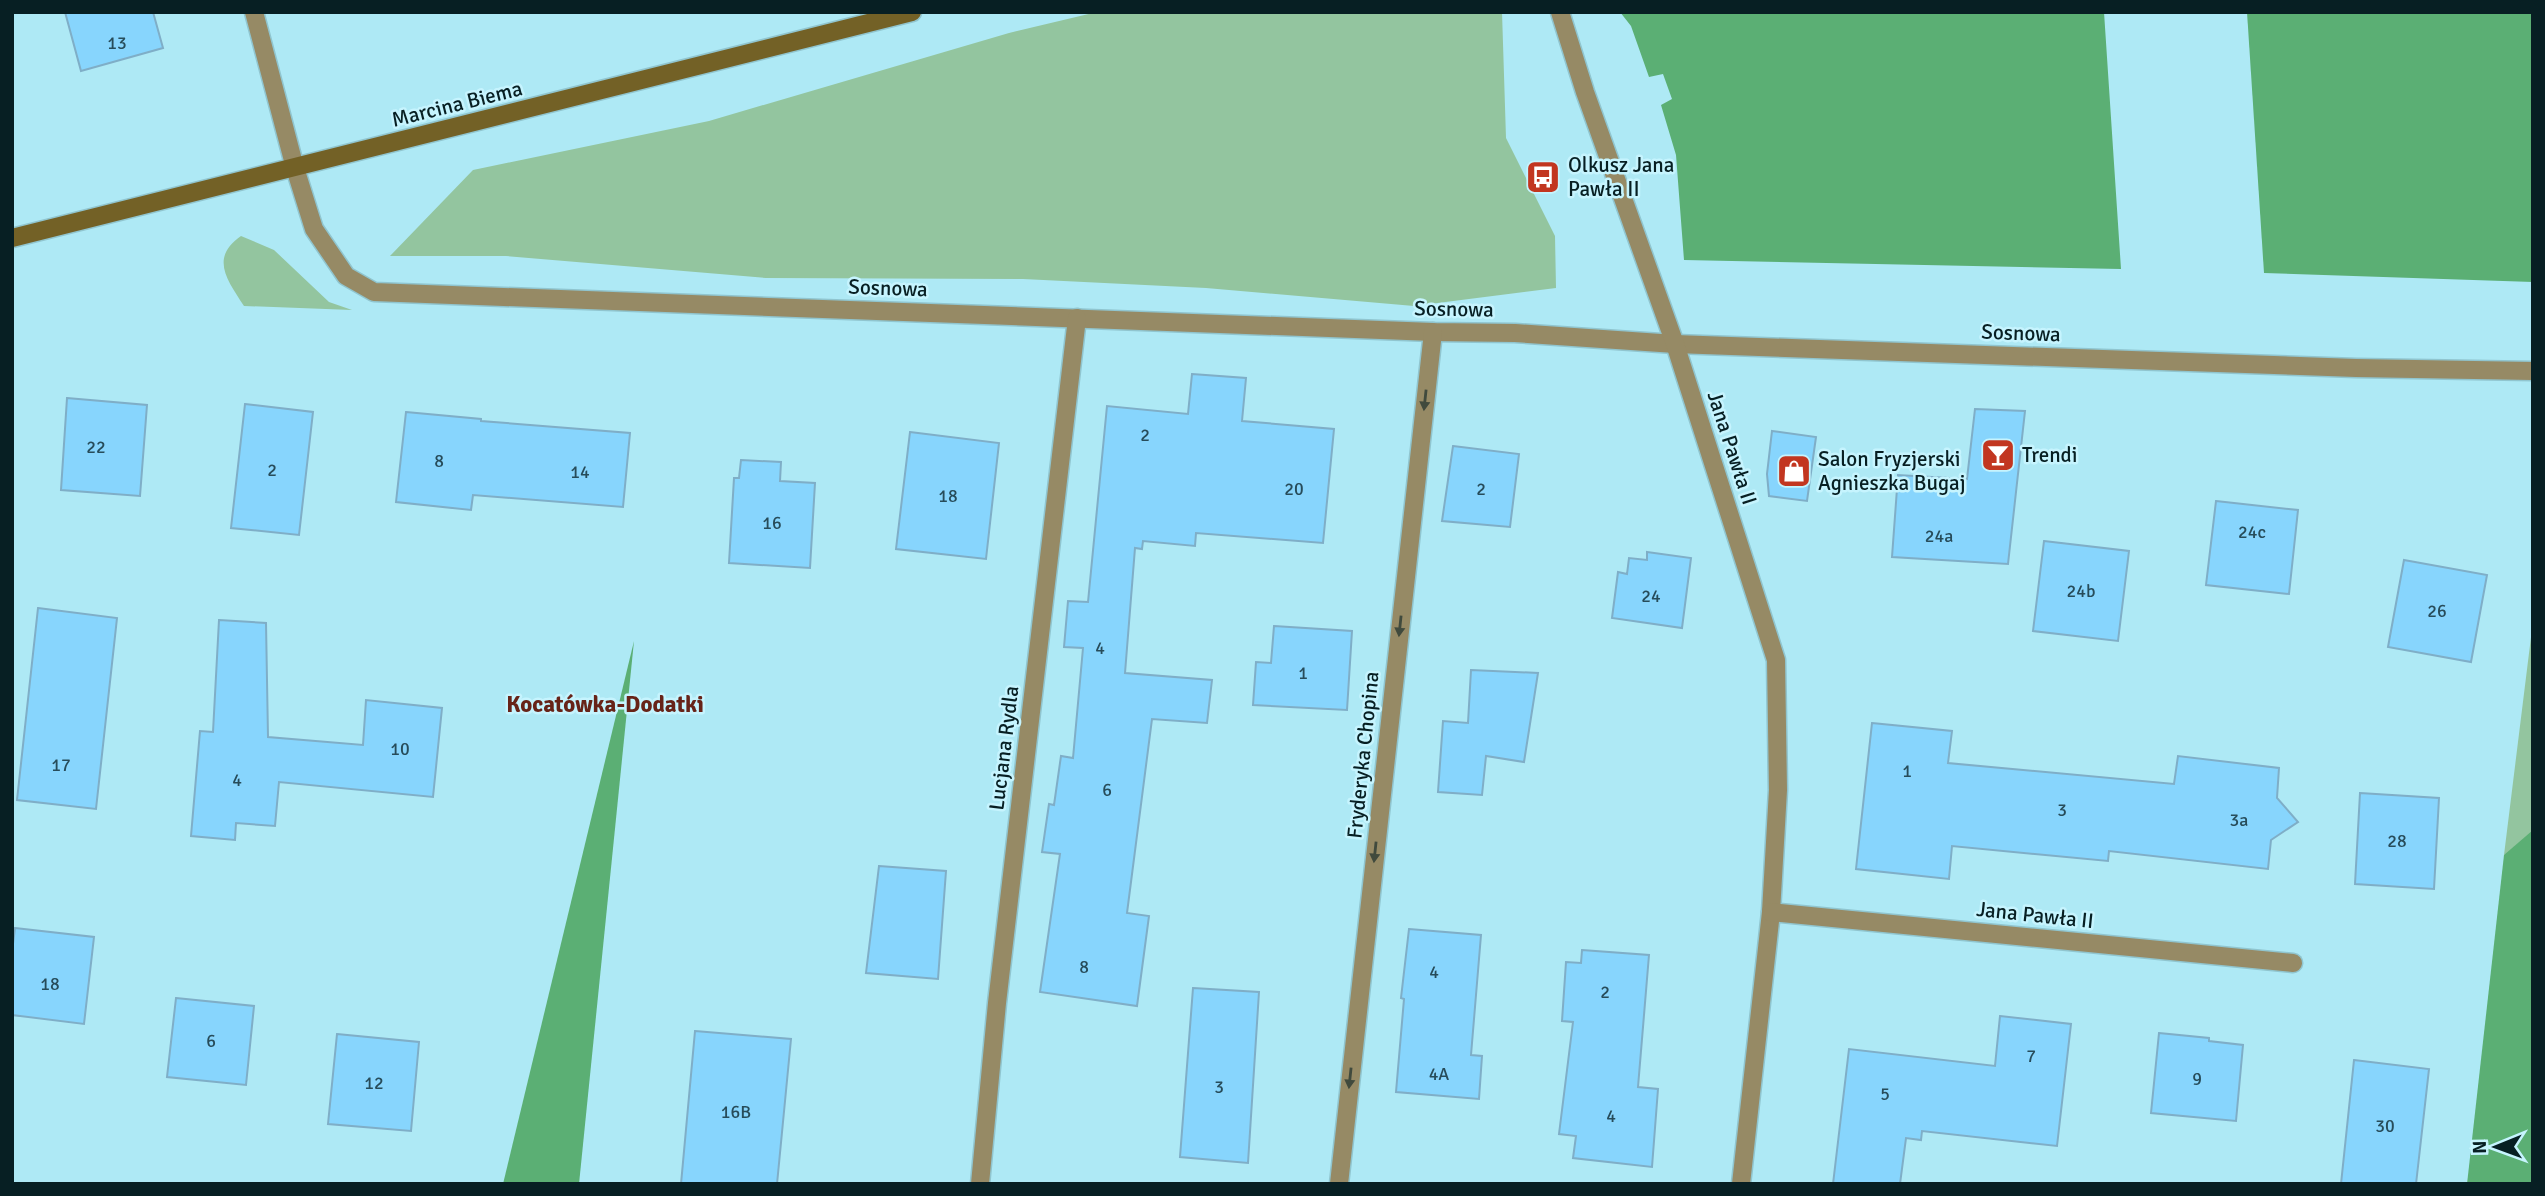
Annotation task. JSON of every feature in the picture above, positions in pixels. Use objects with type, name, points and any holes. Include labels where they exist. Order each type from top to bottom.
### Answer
[{"type":"street","points":[[254,12],[295,168]]},
{"type":"street","name":"Marcina Biema","points":[[12,238],[912,12]]},
{"type":"street","name":"Jana Pawła II","points":[[1560,12],[1585,92],[1675,344],[1776,660],[1778,790],[1771,912],[1741,1184]]},
{"type":"street","name":"Sosnowa","points":[[295,168],[314,229],[346,276],[374,292],[1515,333],[1675,344],[2356,368],[2533,371]]},
{"type":"street","name":"Lucjana Rydla","points":[[980,1184],[997,1003],[1077,318]]},
{"type":"street","name":"Fryderyka Chopina","points":[[1339,1184],[1433,332]]},
{"type":"street","name":"Jana Pawła II","points":[[1771,912],[2294,963]]},
{"type":"green space","points":[[1097,12],[1502,12],[1506,138],[1555,236],[1556,288],[1414,306],[1206,288],[1023,279],[766,278],[506,256],[390,256],[473,170],[709,121],[1009,33]]},
{"type":"green space","points":[[1620,12],[2104,12],[2121,269],[1684,260],[1676,155],[1661,105],[1672,99],[1663,74],[1649,77],[1631,26]]},
{"type":"green space","points":[[2247,12],[2533,12],[2533,282],[2264,273]]},
{"type":"green space","points":[[241,236],[274,250],[329,302],[352,310],[244,306],[224,270],[226,253],[231,244]]},
{"type":"green space","points":[[2533,621],[2533,1184],[2468,1184],[2506,854],[2504,855]]},
{"type":"green space","points":[[634,641],[579,1184],[503,1184]]},
{"type":"green space","points":[[2533,830],[2533,1184],[2467,1184],[2504,855]]},
{"type":"building","points":[[65,12],[153,12],[163,48],[81,71]]},
{"type":"building","points":[[1192,374],[1246,378],[1242,421],[1334,429],[1323,543],[1196,533],[1195,546],[1143,541],[1142,549],[1135,548],[1125,673],[1212,680],[1207,723],[1152,719],[1127,913],[1149,916],[1137,1006],[1040,992],[1060,854],[1042,852],[1049,804],[1054,805],[1061,756],[1073,758],[1083,648],[1064,647],[1068,601],[1088,602],[1107,406],[1188,414]]},
{"type":"building","points":[[67,398],[147,405],[140,496],[61,490]]},
{"type":"building","points":[[245,404],[313,412],[299,535],[231,528]]},
{"type":"building","points":[[1975,409],[2025,411],[2008,564],[1892,557],[1898,475],[1967,479]]},
{"type":"building","points":[[406,412],[630,433],[623,507],[473,495],[471,510],[396,502]]},
{"type":"building","points":[[1772,431],[1816,437],[1807,501],[1769,496],[1767,474]]},
{"type":"building","points":[[910,432],[999,443],[986,559],[896,549]]},
{"type":"building","points":[[1453,446],[1519,454],[1510,527],[1442,521]]},
{"type":"building","points":[[741,460],[781,462],[780,481],[815,483],[810,568],[729,563],[734,478],[739,478]]},
{"type":"building","points":[[2216,501],[2298,510],[2289,594],[2206,585]]},
{"type":"building","points":[[2044,541],[2129,551],[2118,641],[2033,631]]},
{"type":"building","points":[[1647,552],[1691,558],[1682,628],[1612,618],[1618,572],[1627,574],[1629,558],[1647,560]]},
{"type":"building","points":[[2404,560],[2487,575],[2471,662],[2388,647]]},
{"type":"building","points":[[38,608],[117,618],[96,809],[17,800]]},
{"type":"building","points":[[219,620],[266,623],[268,737],[363,745],[366,700],[442,708],[433,797],[279,782],[275,826],[236,823],[235,840],[191,836],[200,731],[213,732]]},
{"type":"building","points":[[1274,626],[1352,631],[1347,710],[1253,705],[1256,662],[1271,663]]},
{"type":"building","points":[[1471,670],[1538,673],[1524,762],[1486,756],[1482,795],[1438,792],[1443,721],[1468,723]]},
{"type":"building","points":[[1872,723],[1952,731],[1948,763],[2174,784],[2178,756],[2279,768],[2277,798],[2298,822],[2271,840],[2268,869],[2109,851],[2108,861],[1952,846],[1949,879],[1856,869]]},
{"type":"building","points":[[2360,793],[2439,798],[2434,889],[2355,884]]},
{"type":"building","points":[[879,866],[946,871],[938,979],[866,973]]},
{"type":"building","points":[[15,928],[94,937],[84,1024],[12,1015],[12,952]]},
{"type":"building","points":[[1409,929],[1481,935],[1471,1055],[1482,1056],[1479,1099],[1396,1092],[1404,999],[1401,998]]},
{"type":"building","points":[[1582,950],[1649,955],[1638,1087],[1658,1089],[1652,1167],[1573,1158],[1576,1136],[1559,1134],[1573,1022],[1562,1021],[1566,962],[1581,963]]},
{"type":"building","points":[[1193,988],[1259,992],[1248,1163],[1180,1157]]},
{"type":"building","points":[[176,998],[254,1006],[246,1085],[167,1077]]},
{"type":"building","points":[[2000,1016],[2071,1024],[2057,1146],[1922,1131],[1921,1140],[1906,1138],[1900,1184],[1833,1184],[1849,1049],[1995,1066]]},
{"type":"building","points":[[695,1031],[791,1039],[777,1184],[681,1184]]},
{"type":"building","points":[[2159,1033],[2209,1038],[2209,1041],[2243,1045],[2236,1121],[2151,1113]]},
{"type":"building","points":[[337,1034],[419,1042],[411,1131],[328,1124]]},
{"type":"building","points":[[2354,1060],[2429,1069],[2416,1184],[2341,1184]]},
{"type":"place","name":"Olkusz Jana Pawła II","points":[[1543,177]]},
{"type":"place","name":"Trendi","points":[[1998,455]]},
{"type":"place","name":"Salon Fryzjerski Agnieszka Bugaj","points":[[1794,471]]},
{"type":"district","name":"Kocatówka-Dodatki","points":[[605,704]]}]
